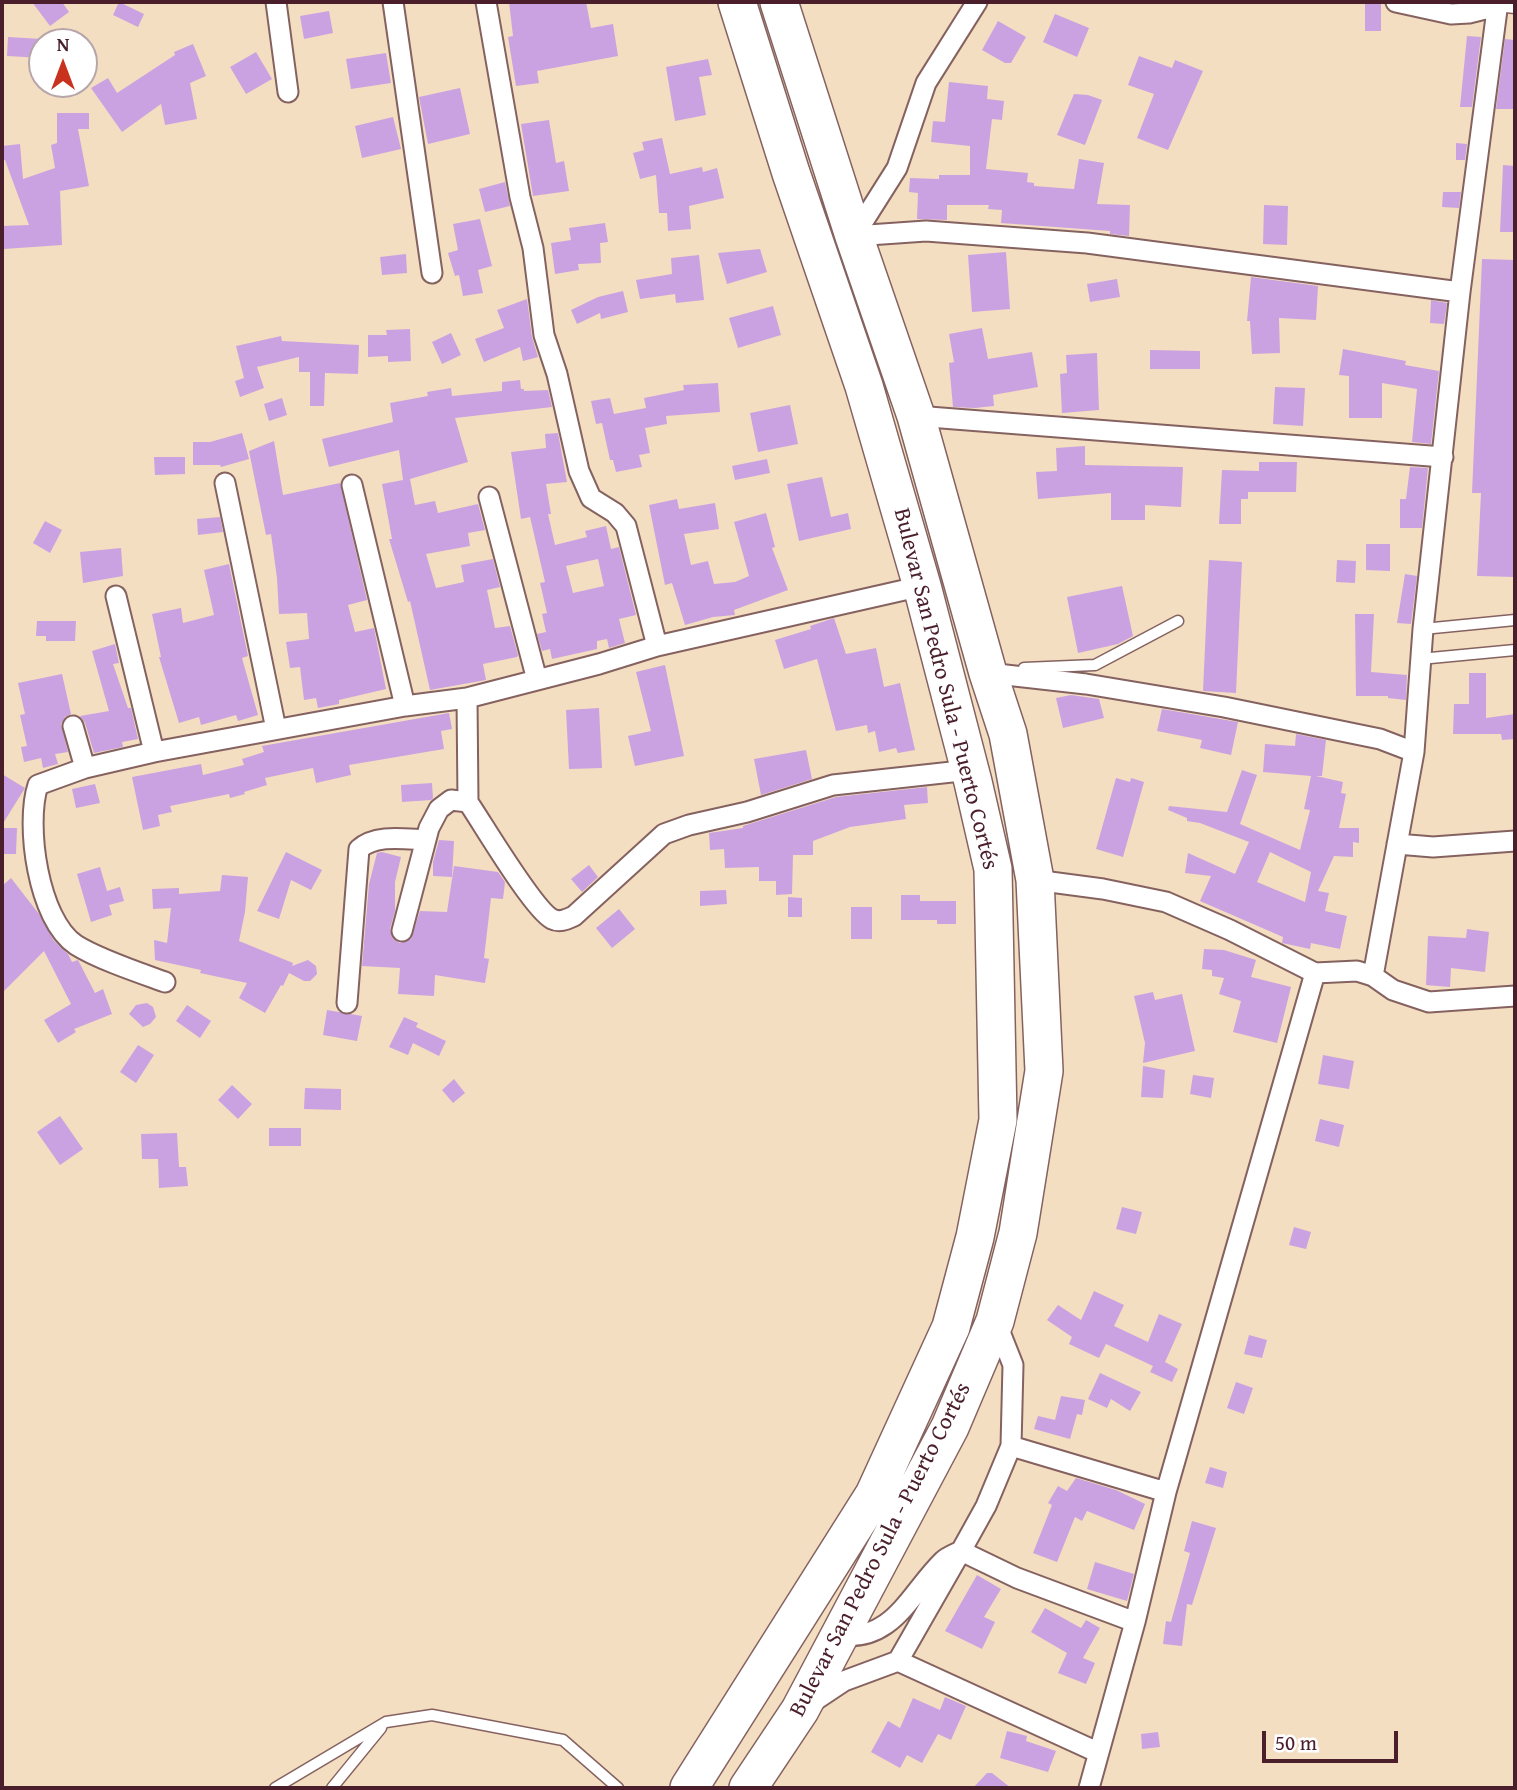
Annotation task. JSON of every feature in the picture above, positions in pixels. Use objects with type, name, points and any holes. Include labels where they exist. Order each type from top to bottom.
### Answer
[{"type":"highway","name":"Bulevar San Pedro Sula - Puerto Cortés","points":[[689,1788],[874,1495],[951,1327],[975,1237],[998,1120],[993,869],[970,770],[922,586],[864,386],[791,173],[737,2]]},
{"type":"highway","name":"Bulevar San Pedro Sula - Puerto Cortés","points":[[748,1788],[800,1710],[950,1427],[995,1321],[1018,1233],[1044,1071],[1035,880],[1008,734],[986,669],[916,416],[853,236],[779,2]]},
{"type":"street","points":[[276,2],[288,92]]},
{"type":"street","points":[[393,2],[432,272]]},
{"type":"street","points":[[486,2],[520,197],[533,248],[544,335],[560,385],[579,471],[591,498],[615,513],[626,526],[657,646]]},
{"type":"street","points":[[853,236],[897,169],[926,83],[977,2]]},
{"type":"street","points":[[1373,976],[1414,752],[1423,629],[1461,292],[1503,5],[1469,13],[1452,8],[1396,2]]},
{"type":"street","points":[[853,236],[926,231],[1087,243],[1461,292]]},
{"type":"street","points":[[916,416],[1220,442],[1443,457]]},
{"type":"street","points":[[225,483],[276,729]]},
{"type":"street","points":[[352,485],[405,706]]},
{"type":"street","points":[[488,497],[537,680]]},
{"type":"street","points":[[165,982],[135,972],[75,944],[55,922],[36,864],[33,797],[38,785],[85,768],[154,752],[405,706],[467,698],[657,646],[922,586]]},
{"type":"street","points":[[116,596],[154,752]]},
{"type":"street","points":[[986,669],[1224,707],[1380,738],[1414,752]]},
{"type":"street","points":[[467,698],[468,802],[532,897],[552,919],[563,921],[573,916],[664,834],[833,785],[970,770]]},
{"type":"street","points":[[73,726],[85,768]]},
{"type":"street","points":[[402,931],[429,828],[439,809],[451,800],[468,802]]},
{"type":"street","points":[[348,1003],[359,849],[368,842],[396,838],[426,840]]},
{"type":"street","points":[[1397,844],[1433,847],[1515,841]]},
{"type":"street","points":[[1035,880],[1103,889],[1166,902],[1230,930],[1315,973],[1357,971],[1373,976],[1393,990],[1429,1002],[1515,996]]},
{"type":"street","points":[[1089,1788],[1135,1622],[1166,1492],[1315,973]]},
{"type":"street","points":[[800,1710],[844,1681],[898,1661],[986,1506],[1011,1446],[1013,1365],[995,1321]]},
{"type":"street","points":[[1011,1446],[1166,1492]]},
{"type":"street","points":[[961,1551],[1017,1578],[1135,1622]]},
{"type":"street","points":[[838,1635],[856,1638],[880,1629],[902,1611],[944,1560],[961,1551]]},
{"type":"street","points":[[898,1661],[1097,1752]]},
{"type":"lane","points":[[1423,629],[1515,620]]},
{"type":"lane","points":[[986,669],[1096,665],[1178,621]]},
{"type":"lane","points":[[1420,659],[1515,650]]},
{"type":"lane","points":[[275,1788],[386,1722],[432,1715],[563,1740],[618,1788]]},
{"type":"lane","points":[[332,1788],[386,1722]]},
{"type":"building","points":[[32,2],[62,2],[69,12],[50,26]]},
{"type":"building","points":[[119,2],[144,14],[138,27],[113,15]]},
{"type":"building","points":[[509,2],[586,2],[591,28],[613,24],[618,56],[537,71],[539,83],[516,86],[508,37],[513,36]]},
{"type":"building","points":[[1365,2],[1381,2],[1381,31],[1365,31]]},
{"type":"building","points":[[329,11],[333,33],[304,39],[300,16]]},
{"type":"building","points":[[1055,14],[1089,28],[1077,57],[1043,42]]},
{"type":"building","points":[[998,21],[1026,37],[1011,63],[1005,63],[982,50]]},
{"type":"building","points":[[1467,36],[1481,37],[1472,107],[1460,107]]},
{"type":"building","points":[[8,37],[28,38],[28,57],[7,56]]},
{"type":"building","points":[[1505,39],[1515,40],[1515,109],[1496,109]]},
{"type":"building","points":[[193,44],[206,76],[190,83],[197,119],[165,125],[161,104],[122,132],[98,98],[98,84],[108,78],[117,93],[175,55],[174,52]]},
{"type":"building","points":[[256,52],[272,79],[246,94],[230,67]]},
{"type":"building","points":[[386,53],[391,83],[351,89],[346,59]]},
{"type":"building","points":[[1139,56],[1172,68],[1175,60],[1203,71],[1168,150],[1137,138],[1154,94],[1128,85]]},
{"type":"building","points":[[708,59],[712,75],[699,77],[706,115],[675,121],[666,67]]},
{"type":"building","points":[[949,82],[988,86],[987,99],[1004,101],[1002,120],[992,119],[986,169],[1028,173],[1027,182],[1034,183],[1034,186],[1074,189],[1079,159],[1104,163],[1097,204],[1130,205],[1129,236],[1110,234],[1110,231],[1001,223],[1002,210],[988,209],[989,205],[947,205],[947,220],[917,219],[918,193],[909,192],[910,178],[939,179],[939,175],[970,175],[970,146],[931,142],[933,121],[945,122]]},
{"type":"building","points":[[460,88],[470,134],[428,144],[419,97]]},
{"type":"building","points":[[1074,94],[1102,100],[1085,145],[1057,135]]},
{"type":"building","points":[[57,113],[89,113],[89,129],[78,129],[89,186],[60,191],[62,245],[4,249],[2,226],[29,225],[5,160],[2,160],[2,146],[20,144],[23,179],[55,168],[51,145],[57,143]]},
{"type":"building","points":[[393,117],[401,149],[362,158],[355,126]]},
{"type":"building","points":[[549,120],[556,163],[564,161],[569,191],[533,196],[521,124]]},
{"type":"building","points":[[662,138],[670,174],[702,167],[703,172],[717,168],[724,198],[689,206],[691,229],[668,231],[667,213],[659,213],[656,175],[640,179],[633,153],[644,150],[642,142]]},
{"type":"building","points":[[1456,143],[1467,144],[1465,160],[1456,160]]},
{"type":"building","points":[[1503,165],[1515,166],[1515,232],[1500,232]]},
{"type":"building","points":[[505,182],[510,206],[485,212],[479,189]]},
{"type":"building","points":[[1443,192],[1461,192],[1459,208],[1442,207]]},
{"type":"building","points":[[1264,205],[1288,206],[1287,245],[1263,244]]},
{"type":"building","points":[[480,219],[492,266],[478,270],[483,293],[463,296],[459,275],[455,276],[448,253],[458,250],[453,224]]},
{"type":"building","points":[[605,223],[608,242],[600,243],[601,263],[578,264],[579,270],[555,274],[551,243],[571,240],[569,228]]},
{"type":"building","points":[[760,249],[767,272],[727,284],[718,253]]},
{"type":"building","points":[[1006,252],[1010,309],[972,312],[968,255]]},
{"type":"building","points":[[406,254],[407,273],[382,275],[380,257]]},
{"type":"building","points":[[699,255],[704,300],[676,303],[675,294],[640,299],[636,280],[672,274],[671,258]]},
{"type":"building","points":[[1482,259],[1515,260],[1515,577],[1477,576],[1481,493],[1472,493]]},
{"type":"building","points":[[1251,277],[1318,286],[1316,320],[1279,318],[1280,353],[1252,354],[1250,321],[1247,321]]},
{"type":"building","points":[[1117,279],[1120,297],[1090,302],[1087,284]]},
{"type":"building","points":[[623,291],[628,312],[601,319],[600,313],[577,324],[571,310],[598,297]]},
{"type":"building","points":[[527,299],[532,337],[538,357],[523,361],[520,347],[484,362],[475,339],[504,328],[497,310]]},
{"type":"building","points":[[1431,300],[1447,303],[1444,324],[1430,323]]},
{"type":"building","points":[[773,306],[781,335],[738,348],[729,318]]},
{"type":"building","points":[[982,328],[988,359],[1032,352],[1038,387],[993,395],[994,406],[953,407],[949,363],[954,362],[949,334]]},
{"type":"building","points":[[410,329],[411,361],[388,362],[388,356],[368,357],[368,335],[387,335],[386,330]]},
{"type":"building","points":[[451,333],[461,355],[442,364],[432,342]]},
{"type":"building","points":[[281,336],[282,341],[359,345],[358,374],[325,373],[324,406],[310,406],[310,372],[299,372],[299,357],[257,367],[264,388],[240,397],[235,381],[244,378],[236,346]]},
{"type":"building","points":[[1343,349],[1406,361],[1405,365],[1439,371],[1431,444],[1412,442],[1417,389],[1382,383],[1382,418],[1349,418],[1349,376],[1339,375]]},
{"type":"building","points":[[1150,350],[1200,351],[1200,369],[1150,369]]},
{"type":"building","points":[[1097,353],[1099,410],[1062,413],[1060,374],[1067,373],[1066,355]]},
{"type":"building","points":[[520,380],[521,389],[524,391],[548,390],[552,407],[455,418],[468,462],[410,479],[415,505],[435,501],[438,513],[478,504],[485,530],[468,533],[470,546],[426,554],[436,588],[464,582],[461,565],[493,559],[500,587],[487,590],[495,628],[510,626],[518,655],[483,664],[486,680],[430,690],[410,601],[408,602],[389,539],[392,539],[382,484],[403,480],[399,450],[329,467],[322,439],[393,422],[390,403],[428,396],[427,392],[451,388],[452,396],[502,391],[502,382]]},
{"type":"building","points":[[718,383],[720,412],[666,416],[667,424],[645,428],[650,453],[639,455],[642,467],[616,472],[613,460],[610,460],[602,423],[596,424],[591,401],[610,398],[614,414],[646,408],[644,398],[684,390],[683,385]]},
{"type":"building","points":[[1275,387],[1305,388],[1303,426],[1273,424]]},
{"type":"building","points":[[282,398],[287,415],[269,421],[264,404]]},
{"type":"building","points":[[790,405],[798,444],[758,452],[750,413]]},
{"type":"building","points":[[242,433],[249,459],[221,467],[193,465],[193,442],[210,442]]},
{"type":"building","points":[[558,433],[567,482],[546,484],[551,514],[548,514],[555,545],[587,537],[585,531],[606,526],[611,549],[619,547],[636,615],[619,619],[625,643],[609,648],[607,639],[597,641],[597,649],[552,659],[550,649],[542,651],[537,634],[546,632],[542,614],[547,613],[540,583],[545,582],[530,517],[521,519],[511,452],[546,448],[545,434]],"holes":[[[598,559],[604,586],[573,593],[566,566]]]},
{"type":"building","points":[[274,441],[283,495],[340,483],[367,600],[348,605],[355,632],[374,628],[386,689],[318,708],[316,698],[304,700],[300,667],[290,668],[286,642],[309,639],[307,613],[279,614],[271,534],[266,535],[249,451]]},
{"type":"building","points":[[1085,446],[1085,465],[1183,467],[1181,507],[1145,505],[1145,520],[1111,520],[1111,493],[1038,499],[1036,472],[1057,471],[1056,448]]},
{"type":"building","points":[[154,457],[185,457],[185,474],[155,475]]},
{"type":"building","points":[[767,459],[770,473],[735,480],[732,466]]},
{"type":"building","points":[[1259,462],[1297,462],[1296,492],[1248,492],[1248,499],[1241,499],[1241,524],[1219,524],[1222,470],[1259,471]]},
{"type":"building","points":[[1410,467],[1428,468],[1422,528],[1400,528],[1400,499],[1406,499]]},
{"type":"building","points":[[822,477],[831,517],[848,513],[851,529],[799,541],[787,484]]},
{"type":"building","points":[[677,499],[679,509],[715,503],[719,529],[684,534],[691,565],[708,561],[714,584],[735,582],[749,576],[734,522],[766,513],[775,547],[772,548],[788,590],[734,610],[735,615],[713,617],[685,625],[672,583],[665,585],[649,505]]},
{"type":"building","points":[[220,517],[223,532],[198,535],[197,519]]},
{"type":"building","points":[[45,521],[62,530],[50,553],[33,543]]},
{"type":"building","points":[[1366,544],[1390,544],[1390,571],[1366,570]]},
{"type":"building","points":[[121,548],[123,576],[83,583],[80,552]]},
{"type":"building","points":[[1209,560],[1242,562],[1236,693],[1203,691]]},
{"type":"building","points":[[1337,560],[1356,561],[1355,583],[1336,582]]},
{"type":"building","points":[[229,564],[248,656],[242,658],[258,715],[238,721],[236,715],[201,725],[199,717],[179,723],[159,657],[152,614],[181,608],[183,623],[214,615],[204,570]]},
{"type":"building","points":[[1405,574],[1417,576],[1411,624],[1397,623]]},
{"type":"building","points":[[1122,586],[1133,636],[1118,644],[1078,653],[1067,597]]},
{"type":"building","points":[[1355,614],[1374,614],[1371,672],[1407,675],[1406,700],[1388,696],[1356,696]]},
{"type":"building","points":[[834,618],[846,654],[876,648],[884,687],[900,683],[915,750],[898,753],[896,748],[879,752],[875,731],[868,733],[867,725],[836,731],[817,659],[784,669],[775,640],[811,629],[810,626]]},
{"type":"building","points":[[37,621],[76,621],[75,641],[46,641],[46,636],[36,636]]},
{"type":"building","points":[[115,644],[119,663],[113,664],[128,708],[131,708],[138,739],[122,742],[123,747],[94,753],[85,723],[80,716],[109,711],[92,651]]},
{"type":"building","points":[[665,665],[684,756],[635,766],[628,736],[651,731],[636,672]]},
{"type":"building","points":[[1469,673],[1486,673],[1486,718],[1515,714],[1515,739],[1502,740],[1501,734],[1453,734],[1454,704],[1469,704]]},
{"type":"building","points":[[62,674],[71,714],[65,717],[61,724],[68,752],[55,754],[58,764],[43,768],[41,758],[24,762],[21,747],[27,746],[20,715],[25,714],[18,683]]},
{"type":"building","points":[[1071,695],[1099,699],[1104,718],[1063,728],[1056,698]]},
{"type":"building","points":[[599,708],[602,768],[569,769],[566,710]]},
{"type":"building","points":[[1162,709],[1238,722],[1231,755],[1200,748],[1202,740],[1157,731]]},
{"type":"building","points":[[449,713],[452,729],[441,731],[444,749],[349,765],[351,775],[316,783],[313,768],[265,778],[267,785],[244,792],[245,794],[230,798],[229,794],[170,806],[172,812],[158,815],[160,826],[143,830],[132,777],[201,764],[203,775],[244,765],[242,759],[264,752],[262,746]]},
{"type":"building","points":[[1296,734],[1326,740],[1322,776],[1316,776],[1343,782],[1341,793],[1346,794],[1339,828],[1359,828],[1359,843],[1353,842],[1353,857],[1334,856],[1318,891],[1329,893],[1325,911],[1347,916],[1340,949],[1311,943],[1310,949],[1282,943],[1283,937],[1200,901],[1211,876],[1185,873],[1188,853],[1235,874],[1249,842],[1200,823],[1187,821],[1187,818],[1168,810],[1169,806],[1227,812],[1242,770],[1257,775],[1240,824],[1300,850],[1310,810],[1304,809],[1311,776],[1263,772],[1265,744],[1295,746]],"holes":[[[1270,852],[1311,872],[1305,902],[1257,882]]]},
{"type":"building","points":[[806,750],[812,779],[761,795],[754,759]]},
{"type":"building","points":[[2,774],[25,788],[2,825]]},
{"type":"building","points":[[1116,778],[1130,782],[1131,778],[1144,782],[1123,857],[1096,849]]},
{"type":"building","points":[[432,783],[431,800],[402,802],[401,785]]},
{"type":"building","points":[[95,784],[100,803],[76,808],[72,789]]},
{"type":"building","points":[[927,787],[928,803],[904,805],[906,819],[850,827],[813,841],[813,855],[793,855],[792,894],[776,895],[776,881],[759,881],[759,867],[725,868],[724,849],[710,850],[709,833],[743,828],[836,797]]},
{"type":"building","points":[[2,828],[17,828],[16,854],[2,854]]},
{"type":"building","points":[[439,840],[454,841],[452,877],[433,876],[433,862]]},
{"type":"building","points":[[286,852],[322,870],[311,890],[291,880],[279,919],[257,911]]},
{"type":"building","points":[[377,853],[401,857],[395,882],[395,911],[390,929],[393,939],[400,943],[411,939],[420,911],[447,912],[454,866],[498,872],[505,882],[503,899],[491,898],[484,958],[489,959],[485,983],[435,975],[434,996],[398,994],[400,968],[362,966],[369,884]]},
{"type":"building","points":[[589,865],[598,877],[582,892],[571,879]]},
{"type":"building","points":[[100,867],[107,891],[120,887],[124,901],[109,905],[112,915],[91,922],[77,874]]},
{"type":"building","points":[[222,875],[248,877],[239,941],[293,963],[292,966],[308,960],[316,966],[317,974],[310,981],[304,981],[289,973],[265,1013],[239,998],[247,983],[155,960],[154,940],[167,943],[171,908],[153,909],[152,889],[179,888],[179,894],[220,891]]},
{"type":"building","points":[[11,878],[39,914],[54,941],[68,954],[72,962],[78,960],[95,993],[103,989],[112,1014],[74,1029],[76,1032],[58,1043],[44,1020],[71,1004],[44,951],[2,993],[2,886]]},
{"type":"building","points":[[726,890],[727,904],[700,906],[700,891]]},
{"type":"building","points":[[901,895],[920,895],[920,901],[956,901],[956,924],[937,924],[937,920],[901,920]]},
{"type":"building","points":[[788,897],[802,898],[802,917],[788,917]]},
{"type":"building","points":[[851,907],[872,907],[872,939],[851,939]]},
{"type":"building","points":[[619,909],[635,929],[612,948],[596,928]]},
{"type":"building","points":[[1467,929],[1489,932],[1485,972],[1451,968],[1450,987],[1426,985],[1428,936],[1466,938]]},
{"type":"building","points":[[1204,949],[1224,950],[1256,960],[1251,977],[1291,987],[1277,1043],[1233,1032],[1241,1001],[1219,994],[1224,978],[1212,976],[1212,970],[1202,969]]},
{"type":"building","points":[[1153,992],[1155,1000],[1182,994],[1195,1051],[1143,1063],[1145,1043],[1134,996]]},
{"type":"building","points":[[147,1003],[153,1007],[156,1017],[143,1027],[129,1014],[136,1005]]},
{"type":"building","points":[[187,1005],[211,1021],[200,1038],[176,1021]]},
{"type":"building","points":[[327,1010],[362,1016],[357,1041],[323,1035]]},
{"type":"building","points":[[404,1017],[418,1023],[416,1027],[446,1041],[439,1056],[413,1043],[408,1055],[389,1047]]},
{"type":"building","points":[[138,1045],[154,1055],[136,1083],[120,1072]]},
{"type":"building","points":[[1323,1055],[1354,1061],[1349,1089],[1318,1084]]},
{"type":"building","points":[[1143,1066],[1165,1070],[1163,1098],[1141,1097]]},
{"type":"building","points":[[1193,1075],[1214,1078],[1211,1098],[1190,1094]]},
{"type":"building","points":[[454,1079],[465,1093],[453,1103],[442,1090]]},
{"type":"building","points":[[232,1085],[252,1104],[238,1119],[218,1100]]},
{"type":"building","points":[[305,1088],[341,1089],[341,1110],[304,1109]]},
{"type":"building","points":[[60,1116],[83,1149],[60,1165],[37,1132]]},
{"type":"building","points":[[1320,1119],[1344,1125],[1339,1147],[1315,1141]]},
{"type":"building","points":[[269,1128],[301,1128],[301,1146],[269,1146]]},
{"type":"building","points":[[177,1133],[179,1167],[186,1167],[188,1186],[159,1188],[158,1159],[142,1159],[141,1134]]},
{"type":"building","points":[[1122,1207],[1142,1212],[1136,1234],[1116,1229]]},
{"type":"building","points":[[1294,1227],[1311,1232],[1306,1249],[1289,1245]]},
{"type":"building","points":[[1094,1291],[1124,1305],[1114,1326],[1148,1342],[1159,1314],[1182,1324],[1165,1362],[1178,1369],[1172,1382],[1150,1372],[1153,1366],[1106,1344],[1099,1358],[1069,1344],[1072,1337],[1047,1320],[1058,1305],[1081,1320]]},
{"type":"building","points":[[1249,1335],[1267,1340],[1262,1358],[1244,1354]]},
{"type":"building","points":[[1100,1373],[1141,1392],[1130,1411],[1111,1399],[1107,1408],[1088,1399]]},
{"type":"building","points":[[1236,1382],[1253,1388],[1244,1414],[1227,1408]]},
{"type":"building","points":[[1061,1396],[1085,1400],[1082,1415],[1077,1414],[1070,1439],[1034,1429],[1038,1416],[1055,1420]]},
{"type":"building","points":[[1210,1467],[1227,1472],[1223,1488],[1205,1483]]},
{"type":"building","points":[[1076,1478],[1116,1490],[1145,1504],[1134,1530],[1087,1511],[1082,1521],[1075,1517],[1057,1562],[1033,1553],[1052,1505],[1048,1503],[1058,1486],[1067,1491]]},
{"type":"building","points":[[1192,1521],[1216,1528],[1192,1605],[1187,1604],[1182,1646],[1163,1644],[1166,1621],[1171,1622],[1190,1553],[1184,1551]]},
{"type":"building","points":[[1095,1562],[1134,1574],[1127,1601],[1087,1589]]},
{"type":"building","points":[[977,1575],[1001,1589],[984,1617],[995,1622],[982,1649],[945,1631]]},
{"type":"building","points":[[1045,1608],[1081,1628],[1086,1620],[1100,1628],[1083,1658],[1095,1663],[1086,1684],[1058,1673],[1067,1653],[1031,1632]]},
{"type":"building","points":[[945,1697],[966,1706],[951,1740],[938,1734],[922,1763],[907,1755],[900,1768],[871,1752],[888,1721],[900,1728],[913,1698],[940,1710]]},
{"type":"building","points":[[1007,1731],[1027,1736],[1026,1741],[1056,1751],[1048,1772],[1000,1758]]},
{"type":"building","points":[[1158,1732],[1160,1747],[1142,1749],[1141,1734]]},
{"type":"building","points":[[987,1773],[992,1773],[1011,1788],[973,1788]]}]
